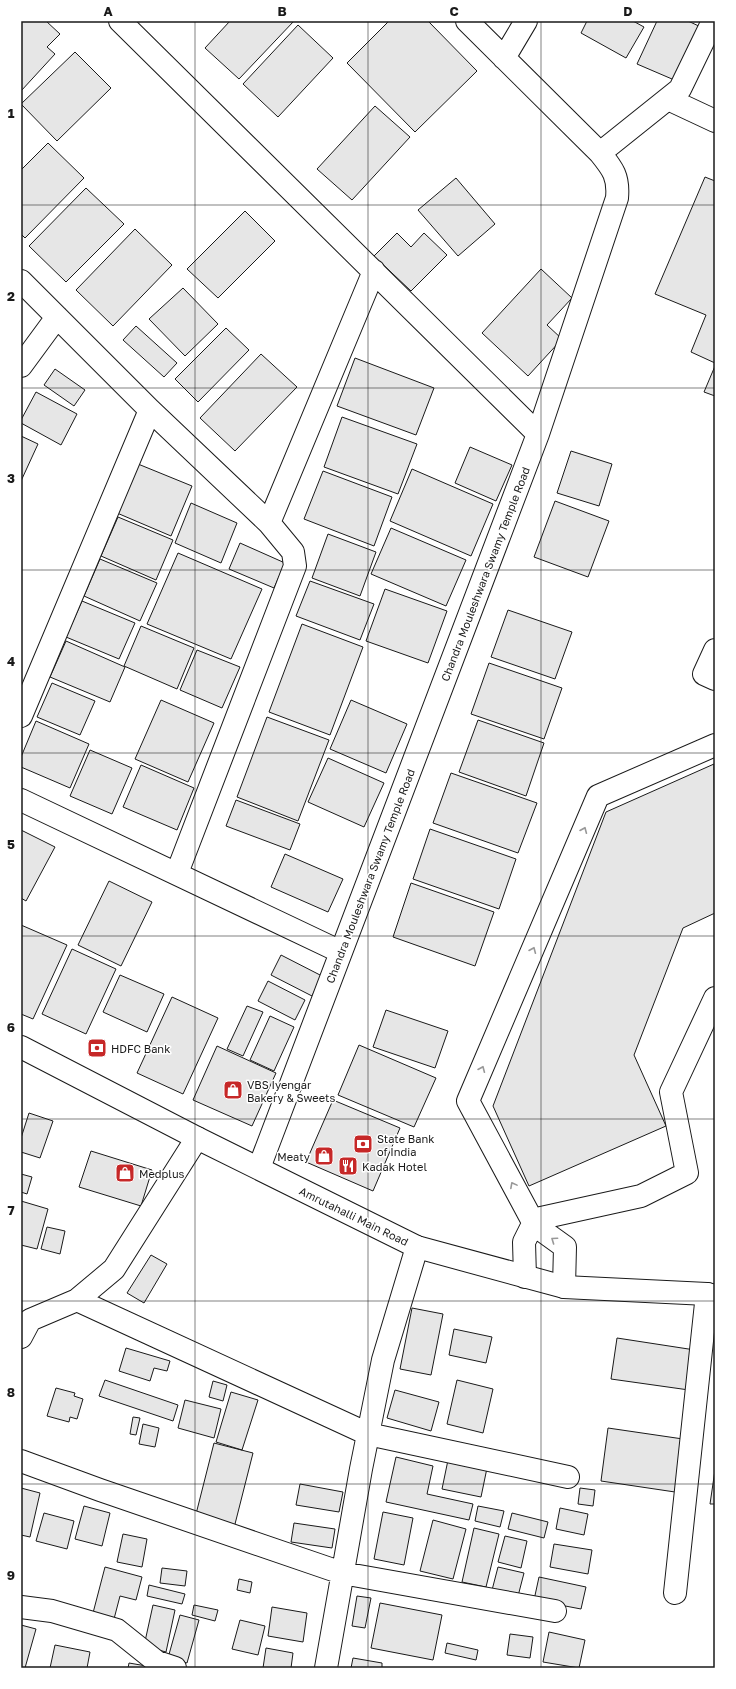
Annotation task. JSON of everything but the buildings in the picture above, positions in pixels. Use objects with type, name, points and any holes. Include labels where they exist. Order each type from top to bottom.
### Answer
[{"type":"street","points":[[120,21],[538,434]]},
{"type":"street","name":"Chandra Mouleshwara Swamy Temple Road","points":[[259,1168],[538,434],[615,208],[618,187],[614,170],[600,153],[467,21]]},
{"type":"street","points":[[504,58],[526,21]]},
{"type":"street","points":[[600,153],[680,89],[713,21]]},
{"type":"street","points":[[668,99],[715,121]]},
{"type":"street","points":[[269,523],[374,271]]},
{"type":"street","points":[[21,281],[150,410],[269,523],[293,552],[295,566],[177,873]]},
{"type":"street","points":[[21,366],[57,316]]},
{"type":"street","points":[[21,716],[150,410]]},
{"type":"street","points":[[715,650],[704,674],[715,679]]},
{"type":"street","points":[[564,1287],[565,1247],[532,1222],[468,1101],[598,796],[715,745]]},
{"type":"street","points":[[21,800],[341,952]]},
{"type":"street","points":[[532,1222],[640,1196],[687,1173],[671,1092],[715,998]]},
{"type":"street","name":"Amrutahalli Main Road","points":[[21,1047],[197,1138],[417,1247],[564,1287],[711,1295]]},
{"type":"street","points":[[21,1337],[30,1320],[76,1300],[114,1269],[197,1138]]},
{"type":"street","points":[[525,1277],[524,1242],[532,1222]]},
{"type":"street","points":[[326,1668],[342,1573],[383,1360],[417,1247]]},
{"type":"street","points":[[675,1593],[711,1295]]},
{"type":"street","points":[[76,1300],[368,1434],[568,1477]]},
{"type":"street","points":[[21,1461],[100,1490],[342,1573],[556,1611]]},
{"type":"street","points":[[21,1607],[52,1611],[117,1630],[157,1662],[175,1668]]},
{"type":"place","name":"HDFC Bank","points":[[97,1048]]},
{"type":"place","name":"VBS Iyengar Bakery & Sweets","points":[[233,1090]]},
{"type":"place","name":"State Bank of India","points":[[363,1144]]},
{"type":"place","name":"Meaty","points":[[324,1156]]},
{"type":"place","name":"Kadak Hotel","points":[[348,1166]]},
{"type":"place","name":"Medplus","points":[[125,1173]]}]
